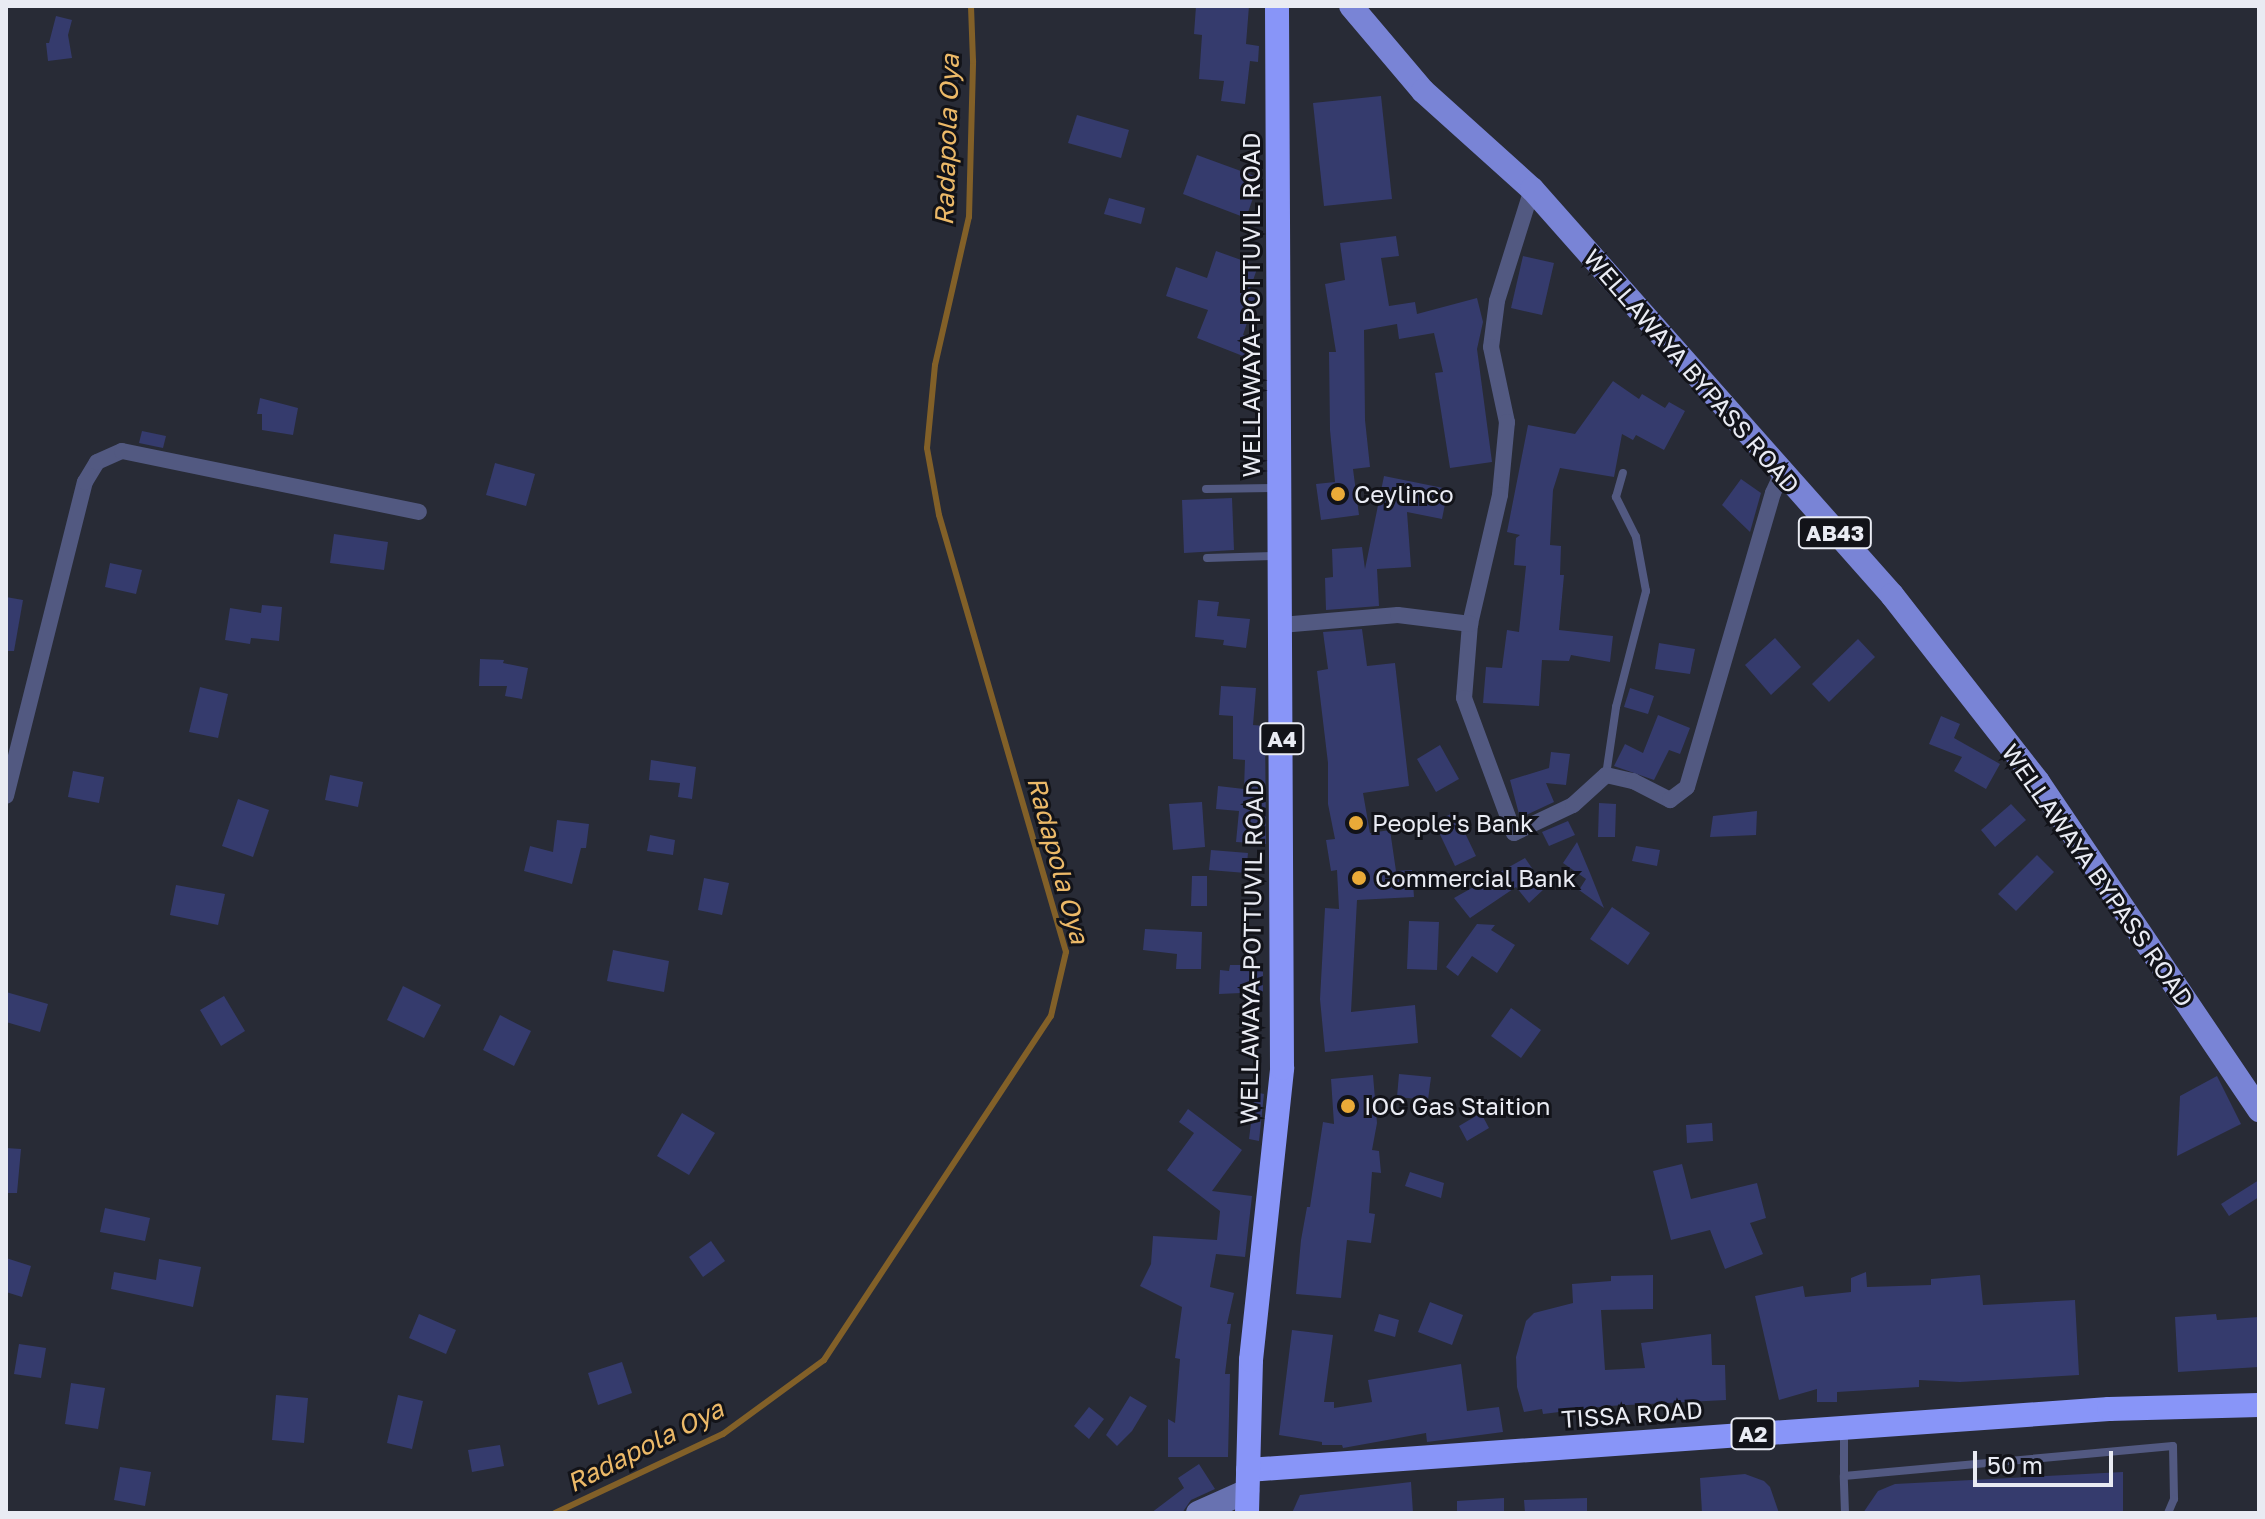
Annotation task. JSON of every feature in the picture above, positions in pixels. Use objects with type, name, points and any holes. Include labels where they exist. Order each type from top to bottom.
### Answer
[{"type":"highway","name":"WELLAWAYA-POTTUVIL ROAD","points":[[1247,1491],[1251,1360],[1282,1068],[1277,6]]},
{"type":"highway","name":"TISSA ROAD","points":[[1247,1491],[1615,1442],[1844,1430],[2109,1409],[2259,1405]]},
{"type":"main road","name":"WELLAWAYA BYPASS ROAD","points":[[1351,6],[1423,91],[1532,189],[1892,595],[2038,782],[2259,1110]]},
{"type":"main road","points":[[1198,1513],[1247,1491]]},
{"type":"street","points":[[1532,189],[1497,301],[1491,347],[1507,422],[1500,495],[1470,624],[1464,698],[1514,833],[1573,805],[1606,775],[1633,781],[1670,800],[1687,787],[1773,493],[1782,474]]},
{"type":"street","points":[[6,796],[85,482],[97,462],[122,451],[419,512]]},
{"type":"street","points":[[1281,625],[1398,615],[1470,624]]},
{"type":"lane","points":[[1606,775],[1616,707],[1646,591],[1636,537],[1616,497],[1623,473]]},
{"type":"lane","points":[[1206,489],[1280,488]]},
{"type":"lane","points":[[1207,558],[1280,556]]},
{"type":"lane","points":[[1844,1430],[1845,1513]]},
{"type":"lane","points":[[1844,1476],[2173,1446],[2174,1499],[2168,1513]]},
{"type":"building","points":[[1196,6],[1249,6],[1246,44],[1259,46],[1258,62],[1250,61],[1245,104],[1221,101],[1224,81],[1199,79],[1202,35],[1194,34]]},
{"type":"building","points":[[56,16],[72,20],[68,35],[72,58],[48,61],[46,43],[49,43]]},
{"type":"building","points":[[1381,96],[1392,199],[1324,206],[1313,103]]},
{"type":"building","points":[[1077,115],[1129,130],[1121,158],[1068,143]]},
{"type":"building","points":[[1197,155],[1260,178],[1246,218],[1183,194]]},
{"type":"building","points":[[1109,198],[1145,208],[1141,224],[1104,214]]},
{"type":"building","points":[[1396,236],[1399,256],[1381,258],[1389,306],[1415,302],[1417,314],[1477,298],[1483,322],[1477,349],[1492,462],[1450,468],[1435,373],[1443,372],[1434,333],[1399,339],[1397,324],[1364,330],[1365,420],[1370,467],[1353,469],[1359,515],[1321,520],[1316,484],[1335,482],[1330,430],[1329,352],[1336,352],[1325,284],[1345,280],[1340,243]]},
{"type":"building","points":[[1216,251],[1258,266],[1249,292],[1256,295],[1243,335],[1255,339],[1248,358],[1197,338],[1208,310],[1166,296],[1176,267],[1207,278]]},
{"type":"building","points":[[1523,256],[1554,263],[1542,315],[1511,308]]},
{"type":"building","points":[[1613,381],[1639,399],[1642,394],[1665,408],[1669,402],[1685,411],[1664,450],[1636,435],[1633,440],[1622,434],[1614,477],[1560,468],[1553,490],[1550,545],[1561,546],[1560,575],[1564,575],[1559,630],[1613,636],[1610,662],[1571,655],[1569,661],[1542,660],[1539,706],[1483,703],[1486,667],[1502,668],[1507,630],[1519,632],[1526,566],[1514,565],[1516,538],[1520,535],[1507,532],[1528,425],[1575,434]]},
{"type":"building","points":[[260,398],[298,408],[293,435],[262,430],[262,414],[257,414]]},
{"type":"building","points":[[142,431],[166,436],[163,448],[139,443]]},
{"type":"building","points":[[495,463],[535,474],[526,506],[486,495]]},
{"type":"building","points":[[1384,476],[1448,489],[1442,519],[1407,512],[1411,567],[1377,569],[1379,606],[1326,610],[1325,578],[1333,577],[1332,549],[1362,547],[1365,569]]},
{"type":"building","points":[[1741,479],[1761,493],[1750,532],[1722,505]]},
{"type":"building","points":[[1232,498],[1234,550],[1184,553],[1182,500]]},
{"type":"building","points":[[334,534],[388,542],[384,570],[330,563]]},
{"type":"building","points":[[110,563],[142,570],[136,594],[105,587]]},
{"type":"building","points":[[6,597],[23,600],[14,651],[6,651]]},
{"type":"building","points":[[1198,600],[1219,602],[1217,616],[1250,619],[1246,648],[1223,645],[1224,640],[1195,637]]},
{"type":"building","points":[[262,605],[282,607],[279,641],[251,638],[250,644],[225,640],[230,608],[261,613]]},
{"type":"building","points":[[1362,629],[1367,666],[1395,663],[1409,786],[1363,793],[1370,833],[1390,830],[1396,871],[1412,870],[1414,897],[1357,900],[1351,1012],[1415,1005],[1418,1043],[1325,1052],[1320,999],[1325,908],[1339,909],[1337,870],[1331,871],[1326,840],[1335,839],[1328,804],[1328,763],[1317,671],[1328,669],[1323,632]]},
{"type":"building","points":[[1775,638],[1801,667],[1771,695],[1745,665]]},
{"type":"building","points":[[1858,639],[1875,657],[1829,702],[1812,684]]},
{"type":"building","points":[[1659,643],[1695,649],[1690,674],[1655,669]]},
{"type":"building","points":[[480,659],[504,660],[503,663],[528,668],[522,699],[505,696],[507,686],[479,686]]},
{"type":"building","points":[[1221,686],[1256,688],[1253,725],[1265,726],[1266,844],[1236,842],[1239,811],[1216,809],[1218,786],[1244,789],[1245,760],[1233,759],[1233,716],[1219,715]]},
{"type":"building","points":[[200,687],[228,694],[218,738],[189,732]]},
{"type":"building","points":[[1630,688],[1654,696],[1648,714],[1624,707]]},
{"type":"building","points":[[1658,715],[1690,728],[1680,754],[1669,750],[1654,780],[1614,766],[1625,744],[1643,753]]},
{"type":"building","points":[[1941,716],[1960,724],[1954,738],[2000,764],[1986,789],[1954,771],[1962,757],[1929,744]]},
{"type":"building","points":[[1440,745],[1459,779],[1436,792],[1417,759]]},
{"type":"building","points":[[1551,752],[1570,754],[1566,785],[1546,783],[1554,802],[1520,818],[1510,780],[1549,768]]},
{"type":"building","points":[[651,760],[696,767],[692,799],[678,797],[680,783],[649,780]]},
{"type":"building","points":[[73,771],[104,777],[99,803],[68,797]]},
{"type":"building","points":[[330,775],[363,782],[358,807],[325,800]]},
{"type":"building","points":[[238,799],[269,810],[253,857],[222,846]]},
{"type":"building","points":[[1202,802],[1205,847],[1173,850],[1169,804]]},
{"type":"building","points":[[1599,803],[1616,804],[1615,837],[1598,837]]},
{"type":"building","points":[[2011,804],[2026,820],[1995,847],[1981,830]]},
{"type":"building","points":[[1757,811],[1756,835],[1710,837],[1713,816]]},
{"type":"building","points":[[1455,812],[1476,856],[1455,866],[1434,822]]},
{"type":"building","points":[[557,820],[589,824],[586,848],[581,848],[572,884],[524,871],[530,846],[553,852]]},
{"type":"building","points":[[1568,821],[1575,835],[1549,846],[1542,832]]},
{"type":"building","points":[[650,835],[675,840],[673,855],[647,851]]},
{"type":"building","points":[[1577,842],[1604,908],[1579,890],[1586,879],[1563,863]]},
{"type":"building","points":[[1636,846],[1660,850],[1657,866],[1632,861]]},
{"type":"building","points":[[1211,850],[1248,853],[1246,873],[1209,870]]},
{"type":"building","points":[[2037,855],[2054,872],[2016,911],[1998,894]]},
{"type":"building","points":[[1525,858],[1536,874],[1532,876],[1544,889],[1529,903],[1516,887],[1470,918],[1454,898]]},
{"type":"building","points":[[1192,876],[1207,876],[1207,906],[1191,906]]},
{"type":"building","points":[[704,878],[729,883],[722,915],[698,910]]},
{"type":"building","points":[[176,885],[225,894],[218,925],[170,915]]},
{"type":"building","points":[[1612,907],[1650,933],[1628,965],[1590,939]]},
{"type":"building","points":[[1409,921],[1439,922],[1437,970],[1407,969]]},
{"type":"building","points":[[1477,924],[1495,925],[1491,930],[1515,945],[1497,973],[1472,956],[1458,976],[1446,967]]},
{"type":"building","points":[[1145,929],[1202,932],[1201,969],[1176,969],[1177,954],[1143,950]]},
{"type":"building","points":[[613,950],[669,961],[664,992],[607,981]]},
{"type":"building","points":[[1230,965],[1263,965],[1263,992],[1219,994],[1220,970],[1229,971]]},
{"type":"building","points":[[403,986],[441,1005],[424,1038],[387,1020]]},
{"type":"building","points":[[6,992],[48,1004],[40,1032],[6,1022]]},
{"type":"building","points":[[224,996],[245,1031],[221,1046],[200,1010]]},
{"type":"building","points":[[1511,1008],[1541,1030],[1521,1058],[1491,1036]]},
{"type":"building","points":[[500,1015],[531,1031],[514,1066],[483,1050]]},
{"type":"building","points":[[1399,1074],[1431,1077],[1428,1100],[1397,1097]]},
{"type":"building","points":[[1373,1075],[1377,1123],[1372,1150],[1379,1151],[1381,1173],[1372,1172],[1369,1213],[1375,1214],[1371,1243],[1347,1240],[1341,1298],[1296,1294],[1301,1240],[1307,1207],[1310,1207],[1323,1122],[1334,1124],[1331,1079]]},
{"type":"building","points":[[2217,1076],[2241,1124],[2177,1156],[2180,1096]]},
{"type":"building","points":[[1255,1092],[1264,1094],[1259,1141],[1249,1139]]},
{"type":"building","points":[[1188,1109],[1242,1150],[1212,1191],[1252,1196],[1245,1257],[1216,1254],[1210,1287],[1234,1293],[1227,1324],[1231,1324],[1225,1374],[1230,1374],[1228,1457],[1168,1457],[1168,1419],[1175,1423],[1180,1359],[1175,1358],[1182,1307],[1140,1286],[1151,1264],[1153,1236],[1217,1240],[1220,1211],[1167,1170],[1194,1133],[1179,1122]]},
{"type":"building","points":[[682,1113],[715,1133],[689,1175],[657,1156]]},
{"type":"building","points":[[1481,1113],[1489,1128],[1467,1141],[1459,1126]]},
{"type":"building","points":[[1712,1123],[1713,1141],[1687,1143],[1686,1125]]},
{"type":"building","points":[[6,1148],[21,1149],[17,1193],[6,1193]]},
{"type":"building","points":[[1682,1164],[1691,1199],[1757,1183],[1766,1218],[1750,1223],[1763,1254],[1725,1269],[1710,1230],[1671,1240],[1653,1171]]},
{"type":"building","points":[[1410,1172],[1444,1183],[1441,1198],[1405,1186]]},
{"type":"building","points":[[2259,1180],[2259,1197],[2229,1216],[2221,1204]]},
{"type":"building","points":[[105,1208],[150,1218],[145,1241],[100,1232]]},
{"type":"building","points":[[711,1241],[725,1261],[703,1277],[689,1257]]},
{"type":"building","points":[[6,1258],[31,1266],[22,1297],[6,1292]]},
{"type":"building","points":[[159,1259],[201,1267],[193,1307],[111,1289],[114,1272],[156,1280]]},
{"type":"building","points":[[1866,1272],[1867,1287],[1931,1285],[1931,1279],[1980,1275],[1983,1305],[2075,1300],[2079,1375],[1960,1382],[1919,1380],[1919,1387],[1837,1392],[1837,1402],[1817,1402],[1817,1389],[1779,1400],[1755,1296],[1803,1286],[1805,1297],[1851,1292],[1851,1278]]},
{"type":"building","points":[[1653,1275],[1653,1309],[1601,1310],[1605,1370],[1645,1368],[1641,1343],[1711,1334],[1712,1365],[1725,1365],[1726,1400],[1608,1406],[1543,1414],[1542,1409],[1524,1412],[1517,1387],[1516,1357],[1526,1321],[1534,1313],[1573,1303],[1572,1284],[1611,1281],[1611,1276]]},
{"type":"building","points":[[1430,1302],[1463,1315],[1452,1345],[1418,1332]]},
{"type":"building","points":[[419,1314],[456,1330],[446,1354],[409,1338]]},
{"type":"building","points":[[1379,1314],[1399,1320],[1395,1337],[1374,1331]]},
{"type":"building","points":[[2216,1314],[2217,1320],[2259,1317],[2259,1367],[2178,1372],[2175,1317]]},
{"type":"building","points":[[1292,1330],[1333,1335],[1324,1402],[1334,1402],[1334,1408],[1372,1402],[1368,1380],[1461,1364],[1467,1411],[1499,1407],[1503,1432],[1427,1442],[1426,1433],[1343,1448],[1342,1445],[1322,1445],[1322,1442],[1279,1435]]},
{"type":"building","points":[[19,1344],[46,1348],[41,1378],[14,1374]]},
{"type":"building","points":[[622,1362],[632,1393],[598,1405],[588,1373]]},
{"type":"building","points":[[71,1383],[105,1388],[98,1429],[65,1424]]},
{"type":"building","points":[[276,1395],[308,1398],[304,1443],[272,1440]]},
{"type":"building","points":[[398,1395],[423,1401],[412,1449],[387,1443]]},
{"type":"building","points":[[1130,1396],[1147,1406],[1132,1431],[1117,1446],[1106,1435]]},
{"type":"building","points":[[1089,1407],[1104,1419],[1089,1439],[1074,1426]]},
{"type":"building","points":[[500,1445],[504,1466],[472,1472],[468,1450]]},
{"type":"building","points":[[1199,1464],[1215,1489],[1191,1500],[1182,1513],[1151,1513],[1184,1488],[1178,1478]]},
{"type":"building","points":[[120,1467],[151,1472],[145,1506],[114,1500]]},
{"type":"building","points":[[2123,1472],[2123,1513],[1863,1513],[1878,1491],[1895,1484]]},
{"type":"building","points":[[1745,1474],[1764,1481],[1770,1487],[1779,1513],[1702,1513],[1700,1478]]},
{"type":"building","points":[[1411,1482],[1413,1513],[1292,1513],[1300,1495]]},
{"type":"building","points":[[1504,1498],[1504,1513],[1457,1513],[1457,1501]]},
{"type":"building","points":[[1587,1498],[1587,1513],[1525,1513],[1524,1500]]},
{"type":"waterway","name":"Radapola Oya","points":[[555,1513],[723,1434],[824,1360],[1051,1016],[1066,952],[939,515],[927,448],[935,365],[969,217],[973,61],[971,6]]},
{"type":"place","name":"Ceylinco","points":[[1338,494]]},
{"type":"place","name":"People's Bank","points":[[1356,823]]},
{"type":"place","name":"Commercial Bank","points":[[1359,878]]},
{"type":"place","name":"IOC Gas Staition","points":[[1348,1106]]}]
